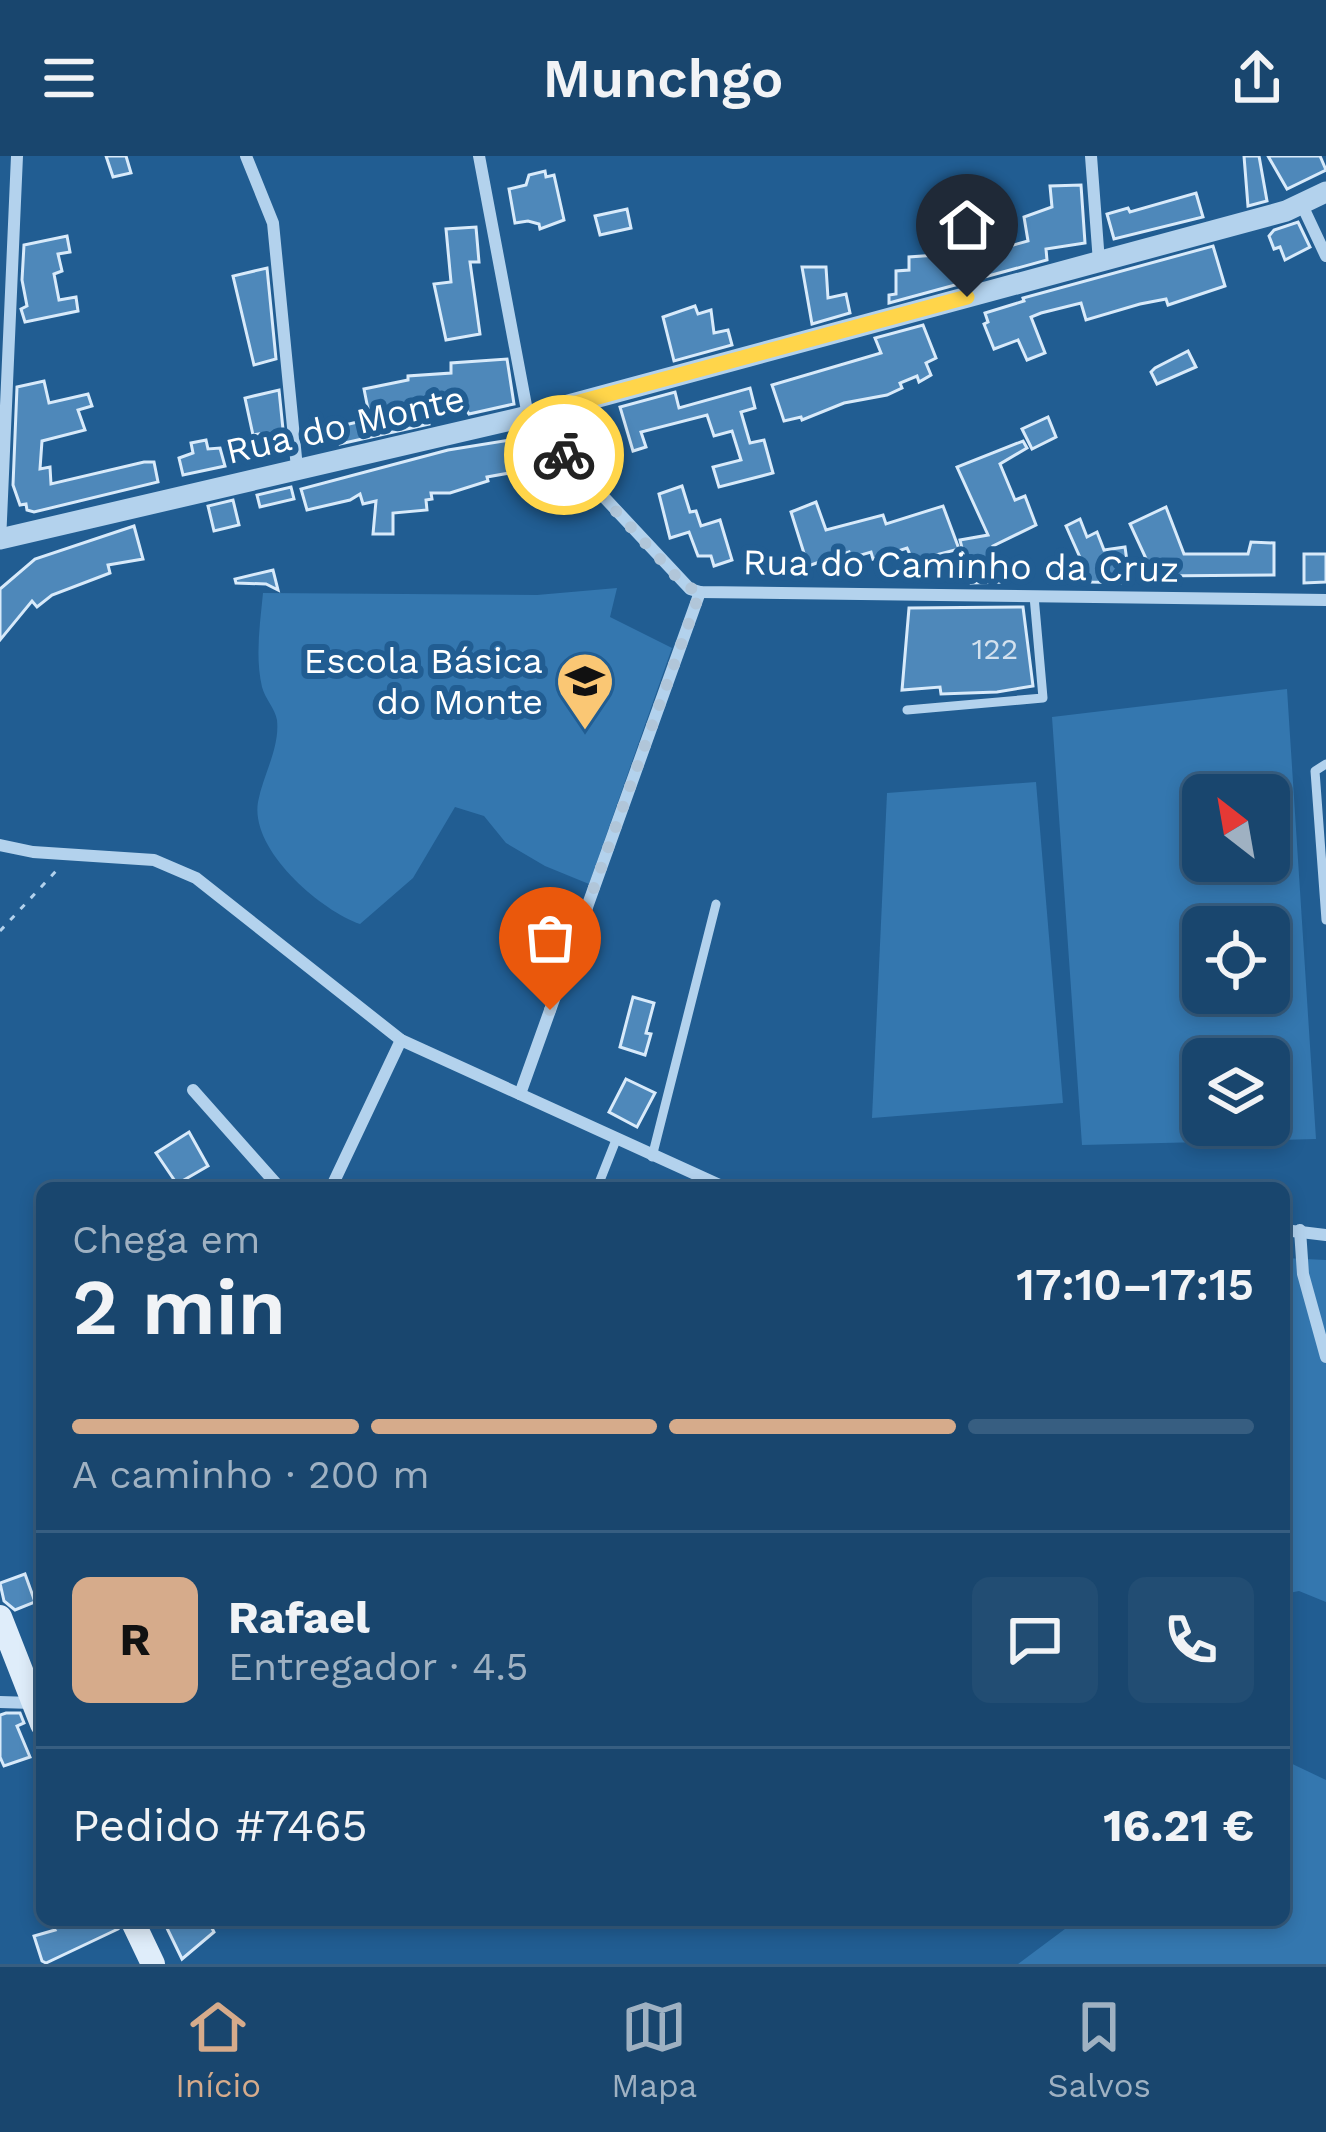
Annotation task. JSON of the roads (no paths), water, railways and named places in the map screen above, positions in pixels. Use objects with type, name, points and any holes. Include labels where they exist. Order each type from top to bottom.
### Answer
[{"type":"main road","points":[[0,1617],[36,1710]]},
{"type":"main road","points":[[135,1926],[153,1964]]},
{"type":"street","points":[[0,540],[17,156]]},
{"type":"street","points":[[246,156],[273,223],[297,468]]},
{"type":"street","points":[[479,156],[528,416]]},
{"type":"street","points":[[1090,156],[1099,262]]},
{"type":"street","name":"Rua do Monte","points":[[0,540],[528,416],[1099,262],[1302,205],[1326,192]]},
{"type":"street","points":[[1302,205],[1326,256]]},
{"type":"street","name":"Rua do Caminho da Cruz","points":[[528,416],[684,585],[700,592],[1326,600]]},
{"type":"street","points":[[520,1094],[700,592]]},
{"type":"street","points":[[0,845],[33,852],[154,860],[196,878],[401,1040],[712,1182]]},
{"type":"street","points":[[334,1182],[401,1040]]},
{"type":"street","points":[[193,1090],[275,1182]]},
{"type":"street","points":[[1290,1230],[1326,1235]]},
{"type":"street","points":[[1300,1230],[1303,1274],[1326,1357]]},
{"type":"street","points":[[0,1702],[36,1713]]},
{"type":"lane","points":[[907,710],[1043,698],[1034,596]]},
{"type":"lane","points":[[1326,764],[1315,771],[1326,920]]},
{"type":"lane","points":[[652,1157],[716,904]]},
{"type":"lane","points":[[598,1182],[616,1140]]},
{"type":"place","name":"Escola Básica do Monte","points":[[585,732]]}]
